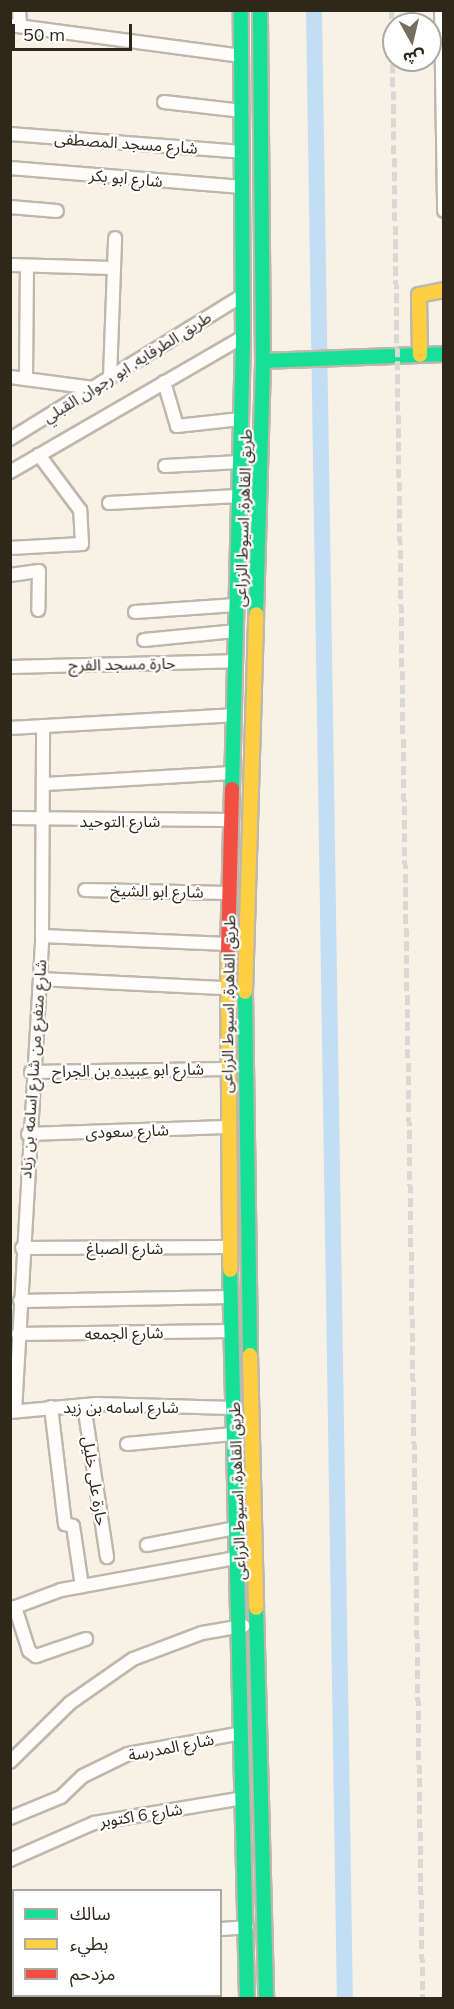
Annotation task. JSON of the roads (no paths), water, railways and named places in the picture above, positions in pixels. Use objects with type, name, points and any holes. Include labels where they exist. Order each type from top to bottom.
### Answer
[{"type":"main road","name":"طريق القاهرة, اسيوط الزراعى","points":[[241,10],[243,337],[225,1069],[247,1998]]},
{"type":"main road","name":"طريق القاهرة, اسيوط الزراعى","points":[[260,10],[263,361],[243,1075],[266,1998]]},
{"type":"main road","points":[[420,355],[419,295],[444,290]]},
{"type":"main road","points":[[263,361],[444,354]]},
{"type":"main road","points":[[231,804],[250,805]]},
{"type":"street","points":[[19,10],[15,26],[242,56]]},
{"type":"street","points":[[442,35],[444,211]]},
{"type":"street","points":[[164,102],[242,111]]},
{"type":"street","name":"شارع مسجد المصطفى","points":[[10,134],[242,152]]},
{"type":"street","name":"شارع ابو بكر","points":[[10,168],[242,187]]},
{"type":"street","points":[[10,207],[57,211]]},
{"type":"street","points":[[110,377],[116,238]]},
{"type":"street","points":[[10,265],[114,268]]},
{"type":"street","points":[[26,378],[27,266]]},
{"type":"street","name":"طريق الطرفايه, ابو رجوان القبلي","points":[[10,439],[243,294]]},
{"type":"street","name":"طريق الطرفايه, ابو رجوان القبلي","points":[[10,471],[243,337]]},
{"type":"street","points":[[10,377],[93,388]]},
{"type":"street","points":[[164,382],[177,426],[241,419]]},
{"type":"street","points":[[10,548],[82,544],[80,510],[39,455]]},
{"type":"street","points":[[165,466],[239,462]]},
{"type":"street","points":[[109,503],[238,496]]},
{"type":"street","points":[[10,575],[39,571],[38,610]]},
{"type":"street","points":[[135,612],[236,605]]},
{"type":"street","points":[[144,640],[235,631]]},
{"type":"street","name":"حارة مسجد الفرج","points":[[10,667],[234,661]]},
{"type":"street","points":[[10,728],[233,715]]},
{"type":"street","name":"شارع متفرع من شارع اسامه بن زياد","points":[[13,1411],[31,1072],[42,936],[47,821],[43,726]]},
{"type":"street","points":[[46,784],[232,773]]},
{"type":"street","name":"شارع التوحيد","points":[[10,818],[47,821],[230,820]]},
{"type":"street","name":"شارع ابو الشيخ","points":[[85,890],[229,893]]},
{"type":"street","points":[[42,936],[228,944]]},
{"type":"street","points":[[40,979],[227,988]]},
{"type":"street","name":"شارع ابو عبيده بن الجراح","points":[[31,1072],[225,1069]]},
{"type":"street","name":"شارع سعودى","points":[[28,1134],[226,1127]]},
{"type":"street","name":"شارع الصباغ","points":[[22,1248],[228,1247]]},
{"type":"street","points":[[20,1301],[230,1297]]},
{"type":"street","name":"شارع الجمعه","points":[[18,1334],[230,1331]]},
{"type":"street","name":"شارع اسامه بن زيد","points":[[13,1411],[84,1405],[232,1408]]},
{"type":"street","name":"حارة على خليل","points":[[84,1405],[107,1557]]},
{"type":"street","points":[[51,1407],[64,1523],[73,1526],[82,1586]]},
{"type":"street","points":[[127,1444],[233,1434]]},
{"type":"street","points":[[147,1545],[235,1528]]},
{"type":"street","points":[[86,1639],[36,1656],[29,1651],[13,1608],[82,1586],[236,1558]]},
{"type":"street","points":[[10,1762],[70,1703],[125,1664],[166,1644],[238,1626],[257,1625]]},
{"type":"street","name":"شارع المدرسة","points":[[10,1818],[61,1797],[83,1776],[128,1754],[241,1733]]},
{"type":"street","name":"شارع 6 اكتوبر","points":[[10,1860],[92,1823],[243,1798]]},
{"type":"street","points":[[222,1929],[247,1927]]},
{"type":"waterway","points":[[314,10],[345,1998]]},
{"type":"railway","points":[[392,10],[423,1998]]}]
